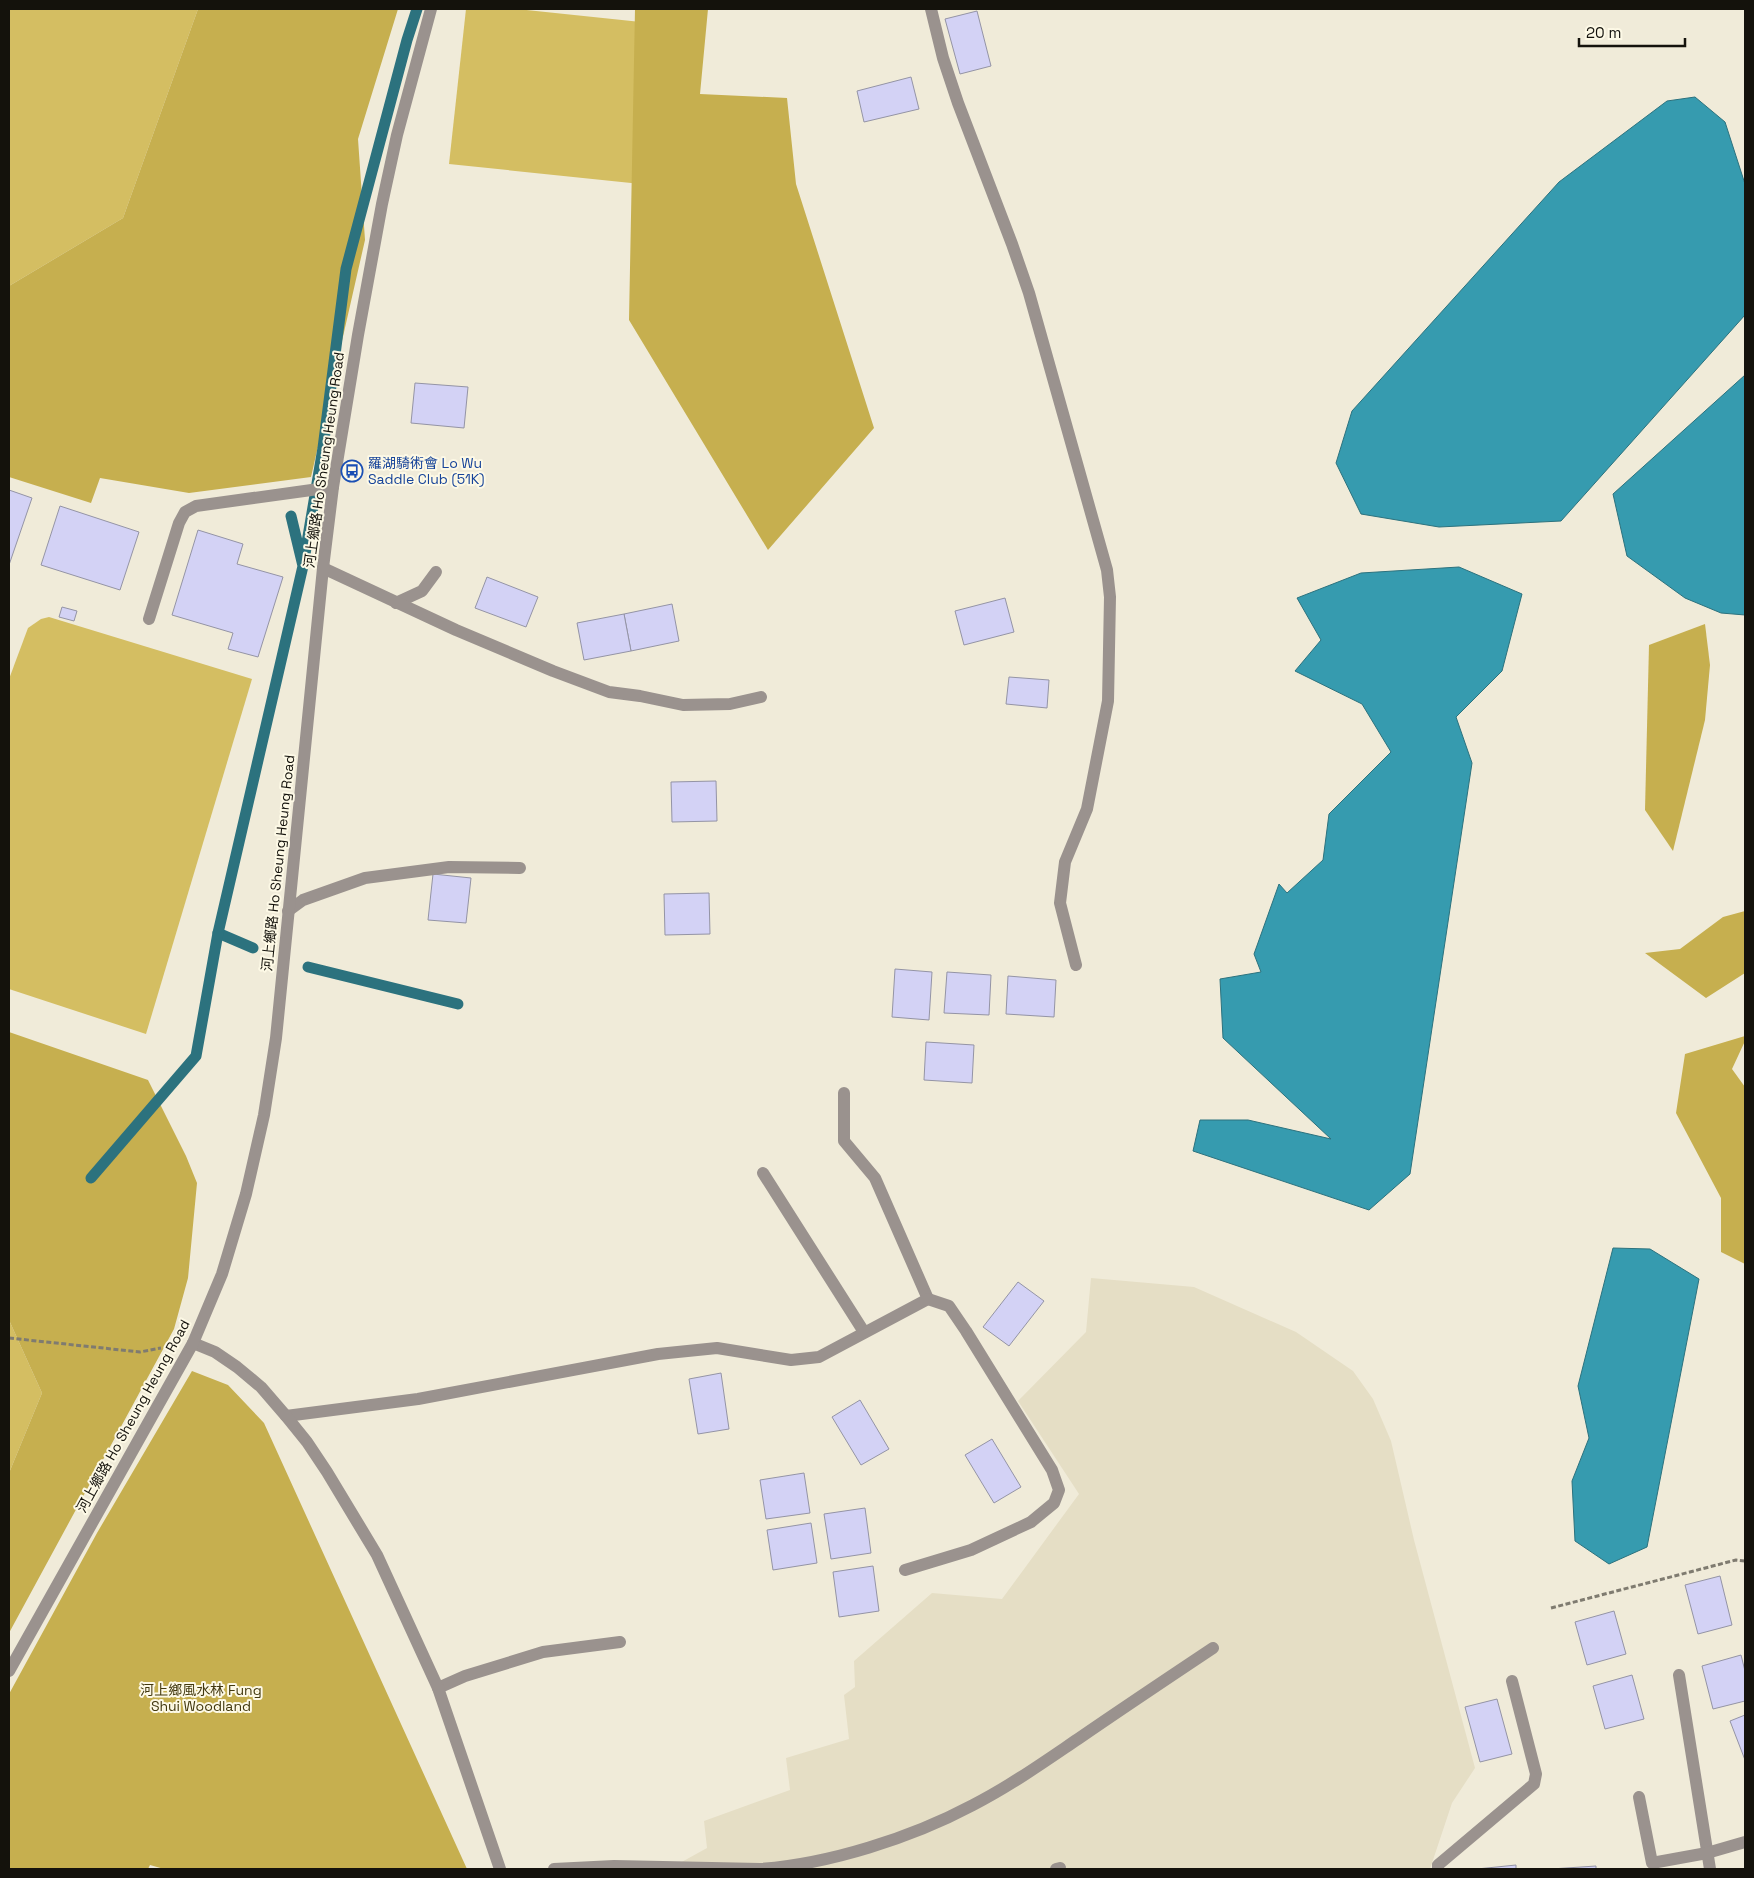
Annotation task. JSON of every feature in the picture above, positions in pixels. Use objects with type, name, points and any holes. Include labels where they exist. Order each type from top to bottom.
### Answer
[{"type":"street","name":"河上鄉路 Ho Sheung Heung Road","points":[[9,1671],[193,1343],[222,1274],[246,1194],[264,1115],[276,1038],[323,568],[333,487],[382,204],[397,135],[431,9]]},
{"type":"street","points":[[930,9],[958,104],[1029,293],[1107,570],[1110,597],[1108,702],[1086,809],[1066,862],[1060,903],[1076,965]]},
{"type":"street","points":[[149,619],[179,523],[186,512],[196,506],[333,487]]},
{"type":"street","points":[[323,568],[396,603],[553,671],[609,692],[640,696],[683,706],[730,704],[761,697]]},
{"type":"street","points":[[396,603],[422,591],[436,572]]},
{"type":"street","points":[[288,911],[303,900],[364,878],[449,868],[520,868]]},
{"type":"street","points":[[844,1093],[844,1141],[875,1178],[928,1299]]},
{"type":"street","points":[[763,1172],[864,1332]]},
{"type":"street","points":[[286,1416],[418,1400],[658,1354],[717,1348],[791,1360],[819,1357],[928,1299],[949,1306],[1052,1470],[1060,1490],[1054,1503],[1031,1522],[971,1550],[905,1570]]},
{"type":"street","points":[[193,1343],[215,1352],[261,1387],[307,1442],[377,1555],[438,1688],[500,1869]]},
{"type":"street","points":[[438,1688],[465,1676],[543,1652],[620,1642]]},
{"type":"street","points":[[560,1869],[614,1866],[776,1868],[856,1851],[901,1836],[952,1816],[1014,1782],[1213,1648]]},
{"type":"street","points":[[1679,1675],[1710,1869]]},
{"type":"street","points":[[1438,1869],[1438,1865],[1534,1784],[1536,1774],[1512,1681]]},
{"type":"street","points":[[1639,1797],[1652,1863],[1707,1853],[1745,1842]]},
{"type":"path","points":[[9,1338],[140,1352],[193,1343]]},
{"type":"path","points":[[1551,1608],[1736,1560],[1745,1561]]},
{"type":"shaded area","points":[[9,9],[198,9],[123,218],[9,286]]},
{"type":"shaded area","points":[[466,9],[517,9],[679,26],[660,186],[449,164]]},
{"type":"shaded area","points":[[49,617],[252,679],[146,1034],[9,989],[9,679],[28,628],[41,619]]},
{"type":"shaded area","points":[[1091,1278],[1194,1287],[1296,1332],[1353,1371],[1373,1399],[1391,1441],[1414,1540],[1475,1768],[1452,1803],[1430,1869],[669,1869],[707,1848],[704,1821],[790,1790],[786,1758],[849,1739],[844,1695],[855,1687],[854,1661],[932,1593],[1002,1599],[1079,1494],[1018,1401],[1086,1332]]},
{"type":"shaded area","points":[[9,1320],[42,1393],[9,1473]]},
{"type":"green space","points":[[198,9],[398,9],[358,139],[365,240],[311,477],[189,493],[100,478],[91,503],[9,477],[9,286],[123,218]]},
{"type":"green space","points":[[635,9],[708,9],[700,94],[787,98],[796,184],[874,428],[768,550],[629,320]]},
{"type":"green space","points":[[1705,624],[1710,665],[1705,720],[1673,851],[1645,810],[1649,645]]},
{"type":"green space","points":[[1745,911],[1745,973],[1706,998],[1645,953],[1680,949],[1723,917]]},
{"type":"green space","points":[[9,1032],[148,1080],[186,1156],[197,1183],[188,1278],[174,1329],[9,1633],[9,1473],[42,1393],[9,1320]]},
{"type":"green space","points":[[1745,1036],[1745,1041],[1732,1069],[1745,1087],[1745,1264],[1721,1252],[1721,1198],[1676,1113],[1685,1054]]},
{"type":"green space","name":"河上鄉風水林 Fung Shui Woodland","points":[[192,1371],[228,1385],[264,1423],[467,1869],[164,1869],[150,1865],[148,1869],[9,1869],[9,1694],[97,1533]]},
{"type":"water","points":[[1695,97],[1725,122],[1745,184],[1745,315],[1561,521],[1439,527],[1361,514],[1336,463],[1352,411],[1559,182],[1667,101]]},
{"type":"water","points":[[1745,375],[1745,615],[1721,613],[1685,598],[1627,556],[1613,494]]},
{"type":"water","points":[[1459,567],[1522,594],[1502,671],[1456,717],[1472,763],[1410,1174],[1369,1210],[1193,1151],[1200,1120],[1248,1120],[1331,1139],[1223,1038],[1220,979],[1261,972],[1254,954],[1279,884],[1287,893],[1323,860],[1329,814],[1391,752],[1362,704],[1295,671],[1321,640],[1297,598],[1361,573]]},
{"type":"water","points":[[1613,1248],[1650,1249],[1699,1279],[1647,1547],[1609,1564],[1575,1541],[1572,1481],[1589,1438],[1578,1386]]},
{"type":"building","points":[[977,11],[991,66],[960,74],[945,19]]},
{"type":"building","points":[[911,77],[919,109],[864,122],[857,91]]},
{"type":"building","points":[[415,383],[468,387],[464,428],[411,423]]},
{"type":"building","points":[[9,490],[32,498],[9,565]]},
{"type":"building","points":[[60,506],[139,532],[120,590],[41,565]]},
{"type":"building","points":[[198,530],[243,544],[237,564],[283,577],[258,657],[228,649],[233,633],[172,615]]},
{"type":"building","points":[[487,577],[538,597],[526,627],[475,608]]},
{"type":"building","points":[[1005,598],[1014,632],[964,645],[955,611]]},
{"type":"building","points":[[672,604],[679,641],[631,651],[624,614]]},
{"type":"building","points":[[62,607],[77,611],[74,621],[59,617]]},
{"type":"building","points":[[624,614],[631,651],[584,660],[577,623]]},
{"type":"building","points":[[1009,677],[1049,680],[1047,708],[1006,704]]},
{"type":"building","points":[[716,781],[717,821],[672,822],[671,782]]},
{"type":"building","points":[[433,874],[471,878],[466,923],[428,920]]},
{"type":"building","points":[[709,893],[710,934],[665,935],[664,894]]},
{"type":"building","points":[[895,969],[932,972],[929,1020],[892,1017]]},
{"type":"building","points":[[947,972],[991,975],[989,1015],[944,1013]]},
{"type":"building","points":[[1008,976],[1056,980],[1054,1017],[1006,1014]]},
{"type":"building","points":[[926,1042],[974,1045],[972,1083],[924,1080]]},
{"type":"building","points":[[1018,1282],[1044,1301],[1009,1346],[983,1327]]},
{"type":"building","points":[[721,1373],[729,1429],[698,1434],[689,1379]]},
{"type":"building","points":[[860,1400],[889,1449],[861,1465],[832,1417]]},
{"type":"building","points":[[992,1439],[1021,1487],[994,1503],[965,1455]]},
{"type":"building","points":[[804,1473],[810,1513],[766,1519],[760,1480]]},
{"type":"building","points":[[865,1508],[871,1553],[831,1559],[824,1514]]},
{"type":"building","points":[[811,1523],[817,1563],[773,1570],[767,1530]]},
{"type":"building","points":[[873,1566],[879,1611],[839,1617],[833,1572]]},
{"type":"building","points":[[1720,1576],[1732,1625],[1698,1634],[1685,1585]]},
{"type":"building","points":[[1614,1611],[1626,1654],[1587,1665],[1575,1622]]},
{"type":"building","points":[[1741,1655],[1745,1671],[1745,1701],[1713,1709],[1702,1666]]},
{"type":"building","points":[[1632,1675],[1644,1719],[1605,1729],[1593,1686]]},
{"type":"building","points":[[1497,1699],[1512,1754],[1480,1762],[1465,1707]]},
{"type":"building","points":[[1745,1715],[1745,1760],[1730,1721]]},
{"type":"building","points":[[1516,1865],[1516,1869],[1477,1869]]},
{"type":"building","points":[[1596,1866],[1596,1869],[1551,1869]]},
{"type":"waterway","points":[[304,560],[323,448],[346,269],[417,9]]},
{"type":"waterway","points":[[91,1178],[196,1056],[218,933],[303,566],[291,516]]},
{"type":"waterway","points":[[218,933],[253,948]]},
{"type":"waterway","points":[[308,967],[458,1004]]},
{"type":"place","name":"羅湖騎術會 Lo Wu Saddle Club (51K)","points":[[352,471]]}]
